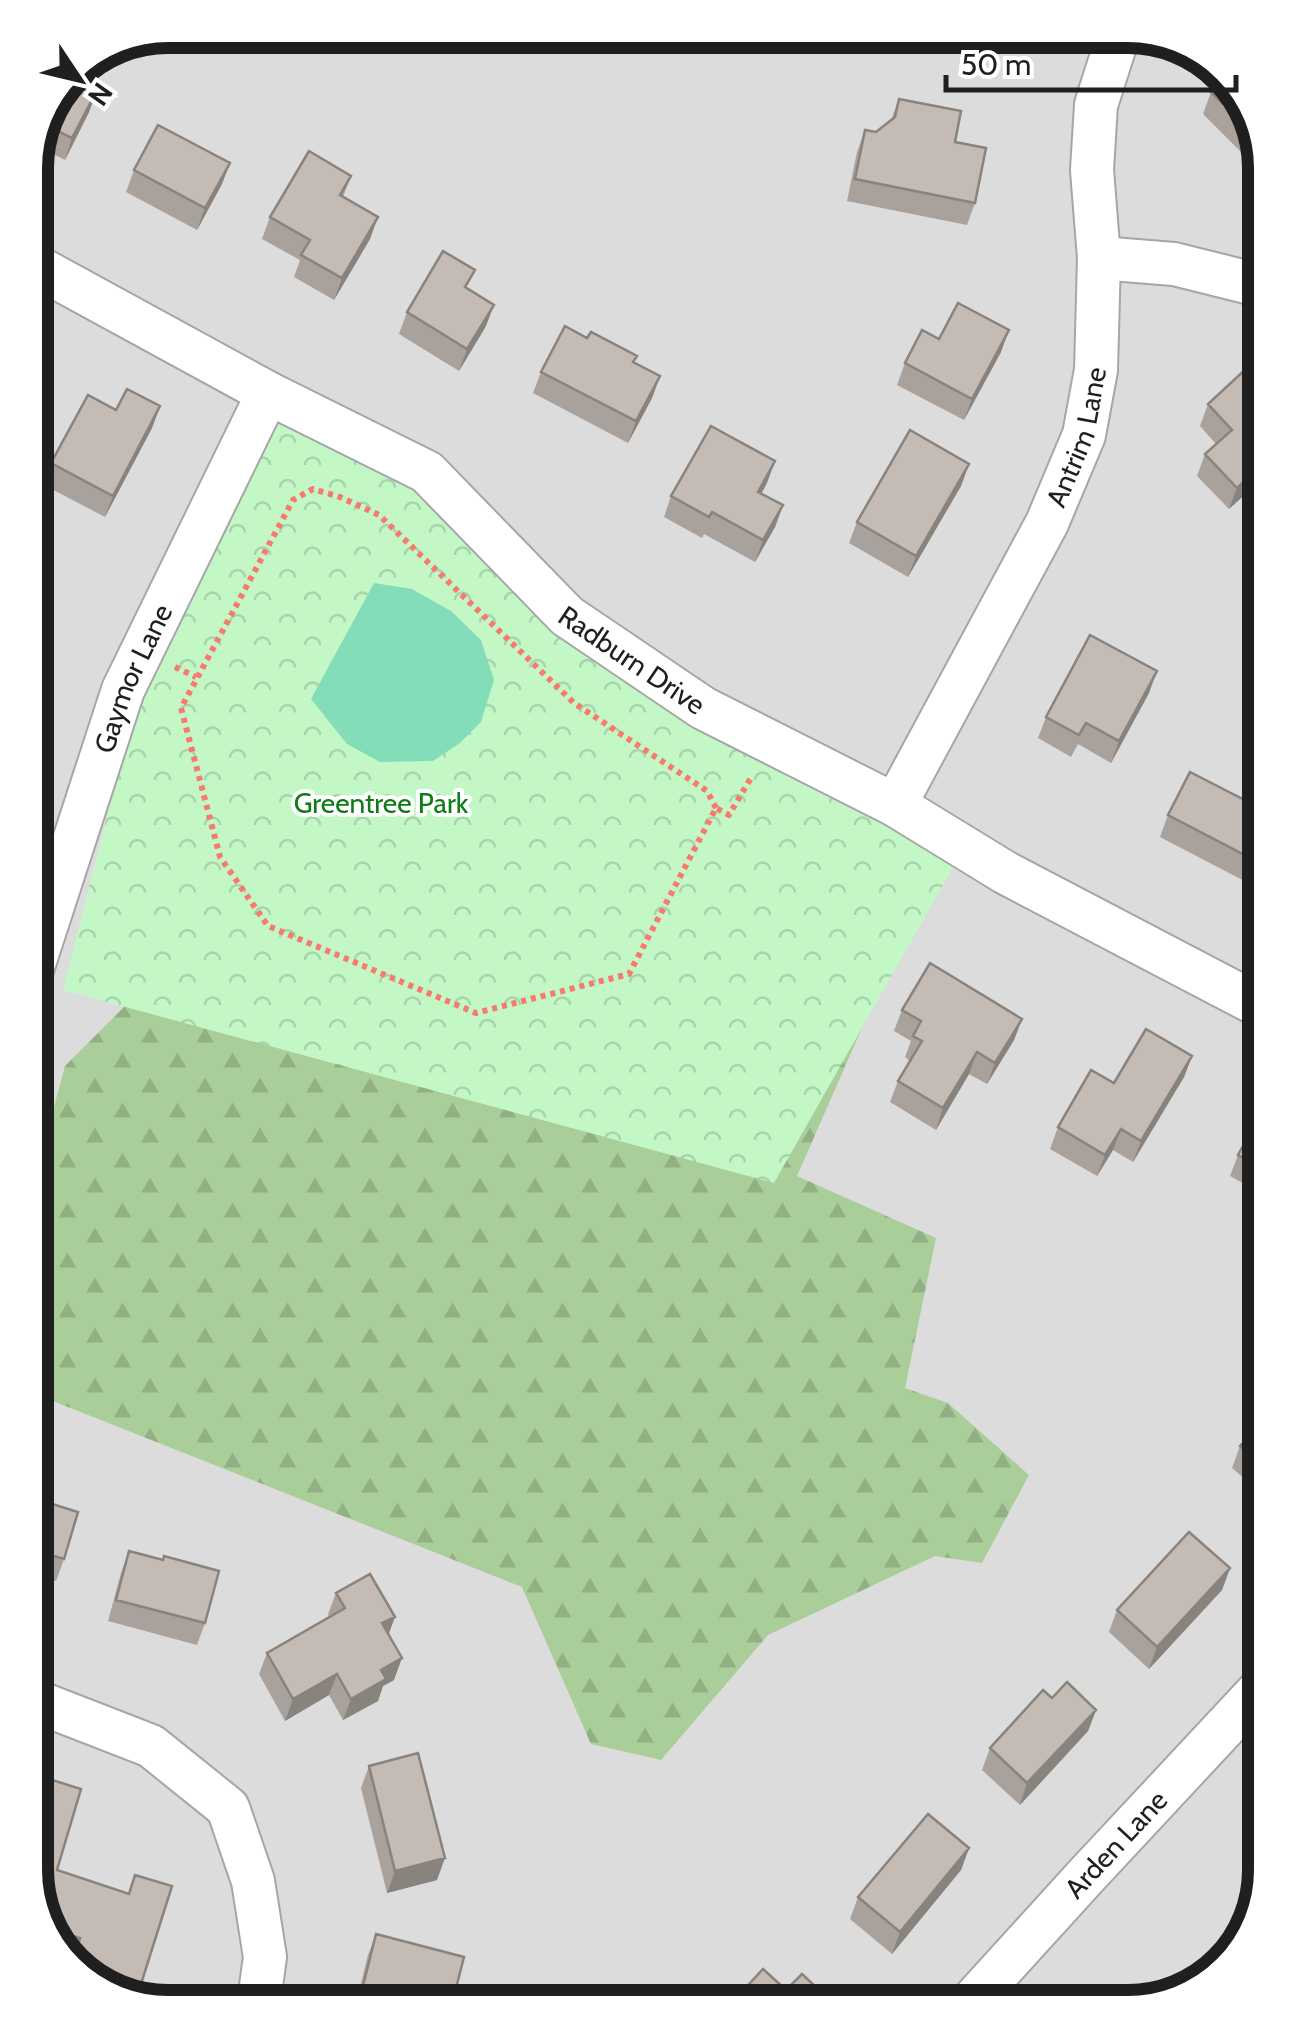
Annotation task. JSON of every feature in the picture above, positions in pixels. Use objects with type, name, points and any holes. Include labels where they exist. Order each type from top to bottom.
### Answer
[{"type":"street","name":"Antrim Lane","points":[[895,804],[1047,523],[1084,435],[1096,370],[1100,258],[1092,170],[1096,105],[1114,48]]},
{"type":"street","points":[[1100,258],[1174,264],[1248,282]]},
{"type":"street","name":"Radburn Drive","points":[[48,273],[268,394],[427,472],[566,616],[704,708],[895,804],[1006,873],[1248,1000]]},
{"type":"street","name":"Gaymor Lane","points":[[48,922],[123,690],[268,394]]},
{"type":"street","name":"Arden Lane","points":[[982,1990],[1248,1702]]},
{"type":"street","points":[[47,1706],[151,1746],[228,1808],[253,1881],[264,1958],[260,1990]]},
{"type":"path","points":[[716,808],[629,974],[476,1013],[268,926],[220,857],[181,708],[293,500],[313,489],[340,496],[379,515],[574,703],[707,791],[716,808],[729,814],[771,742]]},
{"type":"shaded area","points":[[1136,48],[1167,54],[1195,68],[1219,88],[1236,114],[1246,144],[1248,168],[1248,1870],[1244,1901],[1224,1944],[1182,1978],[1128,1990],[160,1990],[129,1984],[101,1970],[77,1950],[60,1924],[47,1870],[48,160],[60,114],[72,94],[108,64],[144,50]]},
{"type":"green space","name":"Greentree Park","points":[[275,412],[427,472],[567,616],[964,848],[774,1183],[63,990],[136,702]]},
{"type":"green space","points":[[374,583],[412,589],[451,611],[481,640],[494,680],[481,722],[460,743],[433,761],[380,762],[347,744],[311,699]]},
{"type":"green space","points":[[144,987],[873,1003],[797,1176],[936,1238],[905,1388],[948,1403],[1029,1475],[982,1563],[935,1556],[768,1635],[661,1760],[591,1744],[522,1587],[47,1399],[47,1131],[65,1066]]},
{"type":"building","points":[[83,83],[97,90],[72,138],[55,129],[72,94]]},
{"type":"building","points":[[1219,88],[1238,119],[1211,92]]},
{"type":"building","points":[[899,99],[961,111],[955,142],[986,148],[975,203],[855,179],[865,130],[876,132],[895,117]]},
{"type":"building","points":[[158,125],[230,163],[205,208],[134,170]]},
{"type":"building","points":[[309,151],[351,176],[340,195],[378,217],[342,278],[301,255],[310,240],[270,217]]},
{"type":"building","points":[[443,251],[475,270],[465,287],[494,305],[467,349],[407,312]]},
{"type":"building","points":[[958,303],[1009,330],[972,399],[905,363],[922,330],[939,339]]},
{"type":"building","points":[[565,326],[587,338],[591,332],[637,356],[633,362],[660,376],[636,421],[541,372]]},
{"type":"building","points":[[1248,367],[1248,478],[1237,488],[1205,454],[1232,430],[1208,404]]},
{"type":"building","points":[[127,389],[160,406],[113,496],[51,463],[88,395],[116,410]]},
{"type":"building","points":[[711,426],[775,461],[758,492],[783,505],[763,540],[712,512],[709,517],[671,496]]},
{"type":"building","points":[[910,430],[969,464],[916,556],[857,522]]},
{"type":"building","points":[[1090,635],[1157,671],[1119,741],[1086,723],[1079,735],[1046,717]]},
{"type":"building","points":[[1190,772],[1248,802],[1248,857],[1168,815]]},
{"type":"building","points":[[930,963],[1022,1019],[995,1063],[977,1052],[943,1108],[898,1081],[922,1041],[913,1036],[921,1021],[902,1010]]},
{"type":"building","points":[[1146,1029],[1192,1056],[1141,1141],[1121,1129],[1105,1155],[1058,1127],[1091,1070],[1114,1083]]},
{"type":"building","points":[[1248,1137],[1248,1160],[1238,1155]]},
{"type":"building","points":[[1248,1437],[1248,1453],[1240,1446]]},
{"type":"building","points":[[47,1502],[78,1512],[64,1559],[47,1554]]},
{"type":"building","points":[[1189,1532],[1230,1568],[1157,1647],[1117,1610]]},
{"type":"building","points":[[129,1551],[219,1571],[205,1623],[116,1600]]},
{"type":"building","points":[[370,1574],[395,1617],[382,1623],[402,1658],[381,1670],[386,1679],[351,1699],[337,1674],[293,1699],[267,1653],[345,1608],[336,1593]]},
{"type":"building","points":[[1067,1682],[1096,1710],[1027,1783],[990,1748],[1043,1690],[1052,1698]]},
{"type":"building","points":[[418,1753],[445,1858],[395,1871],[369,1766]]},
{"type":"building","points":[[47,1778],[81,1789],[57,1870],[129,1894],[135,1875],[172,1886],[140,1987],[114,1978],[88,1961],[77,1950],[80,1938],[66,1934],[50,1894]]},
{"type":"building","points":[[928,1814],[969,1848],[900,1932],[858,1897]]},
{"type":"building","points":[[376,1934],[464,1957],[456,1990],[379,1990],[363,1986]]},
{"type":"building","points":[[763,1969],[786,1990],[744,1990]]},
{"type":"building","points":[[802,1974],[819,1990],[786,1990]]}]
